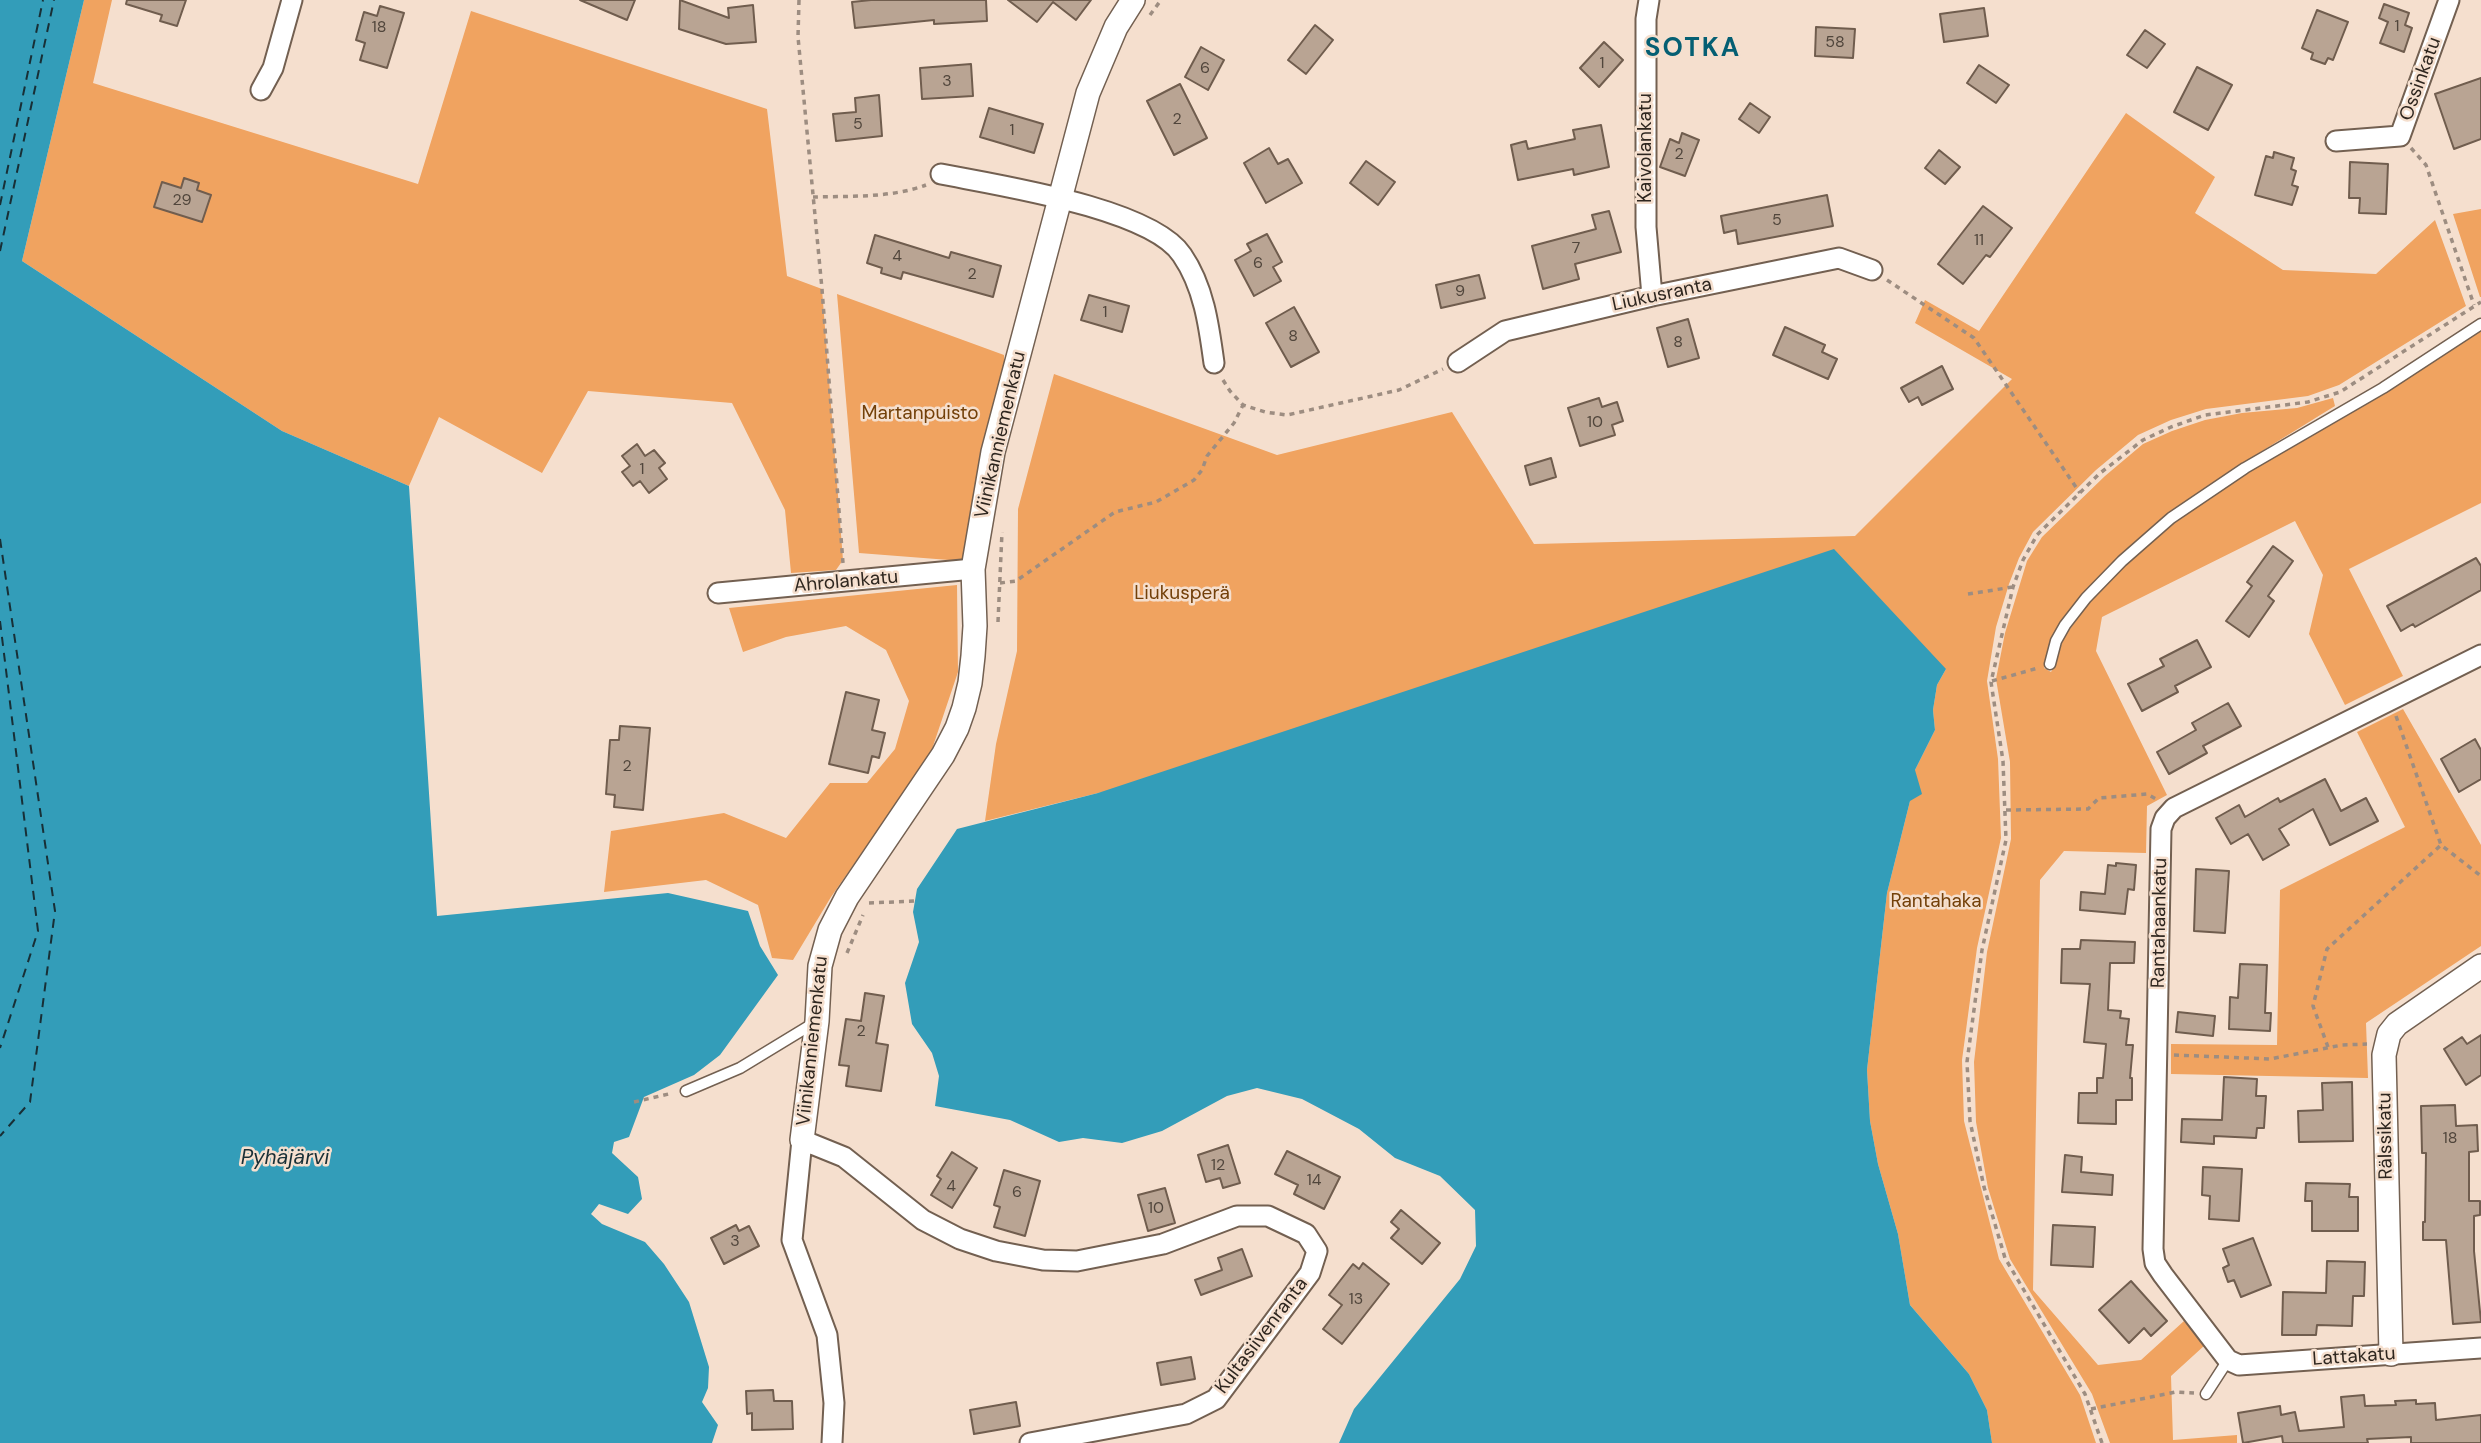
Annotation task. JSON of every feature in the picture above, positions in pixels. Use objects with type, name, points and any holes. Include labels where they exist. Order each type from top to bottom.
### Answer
[{"type":"street","points":[[261,90],[274,68],[292,0]]},
{"type":"street","name":"Viinikanniemenkatu","points":[[802,1140],[823,949],[836,916],[943,755],[957,728],[970,683],[975,626],[973,569],[992,452],[1088,93],[1116,27],[1133,0]]},
{"type":"street","name":"Kaivolankatu","points":[[1649,0],[1646,19],[1646,228],[1652,296]]},
{"type":"street","name":"Ossinkatu","points":[[2336,141],[2400,136],[2449,0]]},
{"type":"street","points":[[941,174],[1060,198],[1137,223],[1160,236],[1181,253],[1198,286],[1207,317],[1214,363]]},
{"type":"street","name":"Liukusranta","points":[[1458,362],[1505,331],[1652,296],[1839,258],[1872,270]]},
{"type":"street","name":"Ahrolankatu","points":[[718,593],[973,569]]},
{"type":"street","points":[[2174,808],[2481,655]]},
{"type":"street","name":"Rantahaankatu","points":[[2174,808],[2165,818],[2161,829],[2153,1249],[2155,1264],[2228,1360]]},
{"type":"street","points":[[2386,1043],[2397,1024],[2481,966]]},
{"type":"street","name":"Rälssikatu","points":[[2386,1043],[2384,1055],[2391,1354]]},
{"type":"street","points":[[802,1140],[792,1240],[827,1335],[834,1403],[832,1443]]},
{"type":"street","name":"Kultasiivenranta","points":[[802,1140],[844,1157],[922,1220],[960,1239],[996,1251],[1043,1260],[1077,1261],[1163,1244],[1237,1216],[1268,1216],[1306,1234],[1317,1251],[1310,1273],[1216,1399],[1186,1415],[1030,1443]]},
{"type":"street","name":"Lattakatu","points":[[2228,1360],[2239,1366],[2481,1348]]},
{"type":"lane","points":[[2050,664],[2056,641],[2086,598],[2122,561],[2171,518],[2245,468],[2383,388],[2481,324]]},
{"type":"lane","points":[[686,1091],[740,1068],[817,1021]]},
{"type":"lane","points":[[2206,1394],[2228,1360]]},
{"type":"path","points":[[799,0],[798,37],[845,582]]},
{"type":"path","points":[[2400,136],[2426,165],[2474,306]]},
{"type":"path","points":[[813,197],[912,190],[941,174]]},
{"type":"path","points":[[1872,270],[1974,338],[2080,493]]},
{"type":"path","points":[[2102,1443],[2085,1394],[2005,1258],[1984,1187],[1970,1121],[1967,1062],[1982,950],[2006,839],[2003,761],[1991,682],[2013,587],[2023,560],[2037,535],[2099,474],[2132,448],[2171,427],[2205,415],[2308,402],[2340,392],[2481,302]]},
{"type":"path","points":[[1214,363],[1230,391],[1243,405],[1287,415],[1399,390],[1458,362]]},
{"type":"path","points":[[1000,583],[1016,581],[1115,512],[1157,502],[1194,480],[1202,470],[1207,456],[1234,423],[1243,405]]},
{"type":"path","points":[[1968,594],[2013,587]]},
{"type":"path","points":[[1991,682],[2050,664]]},
{"type":"path","points":[[2390,700],[2441,845],[2481,876]]},
{"type":"path","points":[[2006,810],[2088,808],[2099,798],[2147,794],[2174,808]]},
{"type":"path","points":[[2328,1047],[2313,1006],[2327,949],[2441,845]]},
{"type":"path","points":[[869,903],[915,901]]},
{"type":"path","points":[[2157,1055],[2270,1059],[2328,1047],[2386,1043]]},
{"type":"path","points":[[634,1102],[686,1091]]},
{"type":"path","points":[[2090,1409],[2176,1392],[2206,1394]]},
{"type":"green space","points":[[84,0],[112,0],[93,83],[418,184],[471,11],[767,109],[787,276],[822,289],[843,560],[836,570],[791,573],[785,510],[732,403],[588,391],[542,473],[439,417],[409,486],[282,431],[22,261]]},
{"type":"green space","name":"Liukusperä","points":[[2126,113],[2215,177],[2195,213],[2283,270],[2376,274],[2435,220],[2466,306],[2339,385],[2308,396],[2206,409],[2171,420],[2138,435],[2096,470],[2033,532],[2009,584],[1996,627],[1987,681],[1998,759],[2001,838],[1977,948],[1962,1060],[1964,1121],[1999,1259],[2080,1395],[2096,1443],[1992,1443],[1987,1410],[1969,1374],[1910,1305],[1898,1234],[1878,1164],[1870,1121],[1867,1070],[1887,893],[1915,770],[1935,730],[1933,710],[1937,685],[1946,669],[1098,793],[985,821],[996,744],[1017,651],[1018,509],[1054,374],[1277,455],[1452,412],[1534,544],[1855,536],[2012,379],[1915,323],[1925,300],[1979,331]]},
{"type":"green space","points":[[2481,209],[2481,297],[2480,297],[2453,214]]},
{"type":"green space","name":"Martanpuisto","points":[[837,294],[1004,355],[1004,368],[962,561],[859,553]]},
{"type":"green space","points":[[2481,328],[2481,503],[2349,569],[2403,676],[2345,705],[2309,634],[2323,575],[2295,521],[2102,617],[2096,651],[2167,795],[2147,806],[2146,853],[2064,851],[2040,880],[2033,1290],[2098,1365],[2141,1360],[2184,1321],[2205,1345],[2171,1376],[2173,1440],[2237,1435],[2237,1443],[2110,1443],[2092,1394],[2010,1259],[1988,1188],[1976,1122],[1974,1062],[1987,952],[2011,839],[2010,762],[1996,679],[2005,633],[2027,561],[2042,537],[2105,476],[2143,444],[2205,420],[2242,413],[2297,408],[2333,398],[2335,406],[2187,502],[2132,546],[2100,577],[2076,603],[2058,629],[2044,668],[2051,672],[2064,637],[2089,603],[2124,565],[2173,521],[2246,471]]},
{"type":"green space","points":[[957,585],[958,672],[930,755],[831,897],[793,960],[772,958],[758,905],[706,880],[604,892],[611,831],[724,813],[786,838],[830,783],[867,783],[895,749],[909,701],[886,650],[846,626],[786,637],[743,652],[729,608]]},
{"type":"green space","points":[[2403,709],[2481,845],[2481,946],[2366,1023],[2368,1078],[2171,1074],[2171,1044],[2277,1045],[2280,890],[2405,827],[2357,732]]},
{"type":"water","name":"Pyhäjärvi","points":[[0,0],[84,0],[22,261],[282,431],[409,486],[437,916],[668,893],[748,911],[760,946],[778,975],[720,1055],[694,1075],[644,1097],[629,1137],[614,1142],[612,1153],[638,1177],[642,1199],[628,1214],[599,1204],[591,1214],[602,1224],[645,1242],[664,1264],[689,1302],[709,1367],[708,1388],[702,1402],[718,1425],[712,1443],[0,1443]]},
{"type":"water","points":[[1834,549],[1946,669],[1937,685],[1933,710],[1935,730],[1915,770],[1922,794],[1910,801],[1887,893],[1867,1070],[1870,1121],[1878,1164],[1898,1234],[1910,1305],[1969,1374],[1987,1410],[1992,1443],[1339,1443],[1354,1409],[1460,1279],[1476,1246],[1475,1210],[1440,1176],[1395,1158],[1359,1129],[1302,1099],[1257,1088],[1227,1096],[1162,1131],[1122,1143],[1083,1138],[1059,1142],[1010,1120],[935,1106],[939,1076],[932,1053],[912,1024],[905,983],[919,942],[913,912],[917,889],[957,829],[1098,793]]},
{"type":"building","points":[[127,0],[186,0],[177,26],[160,21],[162,15],[126,4]]},
{"type":"building","points":[[580,0],[635,0],[627,20]]},
{"type":"building","points":[[680,0],[729,18],[728,8],[753,5],[756,42],[726,44],[679,29]]},
{"type":"building","points":[[986,0],[987,21],[934,24],[934,20],[855,28],[852,2]]},
{"type":"building","points":[[1008,0],[1091,0],[1076,20],[1053,2],[1037,22]]},
{"type":"building","points":[[2384,4],[2409,13],[2405,25],[2412,28],[2404,52],[2380,43],[2388,22],[2379,18]]},
{"type":"building","points":[[380,6],[404,13],[387,68],[360,60],[365,43],[356,40],[364,12],[377,16]]},
{"type":"building","points":[[1984,8],[1988,36],[1944,42],[1940,14]]},
{"type":"building","points":[[2317,10],[2348,22],[2333,60],[2328,58],[2325,64],[2311,59],[2313,53],[2302,48]]},
{"type":"building","points":[[1315,25],[1333,40],[1306,74],[1288,60]]},
{"type":"building","points":[[1816,27],[1855,29],[1853,58],[1815,56]]},
{"type":"building","points":[[2145,30],[2165,44],[2147,68],[2127,55]]},
{"type":"building","points":[[1604,42],[1623,60],[1599,87],[1580,68]]},
{"type":"building","points":[[1201,47],[1224,60],[1208,90],[1185,77]]},
{"type":"building","points":[[971,64],[973,96],[922,99],[920,68]]},
{"type":"building","points":[[1979,65],[2009,85],[1996,103],[1967,83]]},
{"type":"building","points":[[2197,67],[2232,85],[2208,130],[2174,112]]},
{"type":"building","points":[[2481,78],[2481,139],[2454,149],[2435,94]]},
{"type":"building","points":[[1180,84],[1207,138],[1174,155],[1147,101]]},
{"type":"building","points":[[879,95],[882,136],[836,141],[833,114],[856,112],[855,98]]},
{"type":"building","points":[[1750,103],[1770,117],[1759,133],[1739,119]]},
{"type":"building","points":[[989,108],[1043,124],[1034,153],[980,137]]},
{"type":"building","points":[[1601,125],[1609,167],[1574,175],[1573,169],[1518,180],[1511,145],[1526,141],[1528,149],[1575,139],[1573,130]]},
{"type":"building","points":[[1682,133],[1699,140],[1685,176],[1660,167],[1670,139],[1679,143]]},
{"type":"building","points":[[1269,148],[1278,164],[1288,159],[1302,183],[1266,203],[1244,163]]},
{"type":"building","points":[[1939,150],[1960,167],[1945,184],[1925,168]]},
{"type":"building","points":[[2274,152],[2294,158],[2291,169],[2296,171],[2292,185],[2298,187],[2292,205],[2255,195],[2266,156],[2273,158]]},
{"type":"building","points":[[1366,161],[1395,182],[1378,205],[1350,183]]},
{"type":"building","points":[[2350,162],[2388,164],[2386,214],[2359,213],[2360,198],[2349,198]]},
{"type":"building","points":[[184,178],[199,183],[197,190],[211,195],[202,222],[154,207],[162,182],[181,188]]},
{"type":"building","points":[[1827,195],[1833,226],[1738,244],[1736,230],[1724,233],[1721,216]]},
{"type":"building","points":[[1983,206],[2012,228],[1990,257],[1986,255],[1963,284],[1938,264]]},
{"type":"building","points":[[1609,211],[1621,252],[1575,264],[1579,279],[1543,289],[1532,246],[1596,229],[1592,215]]},
{"type":"building","points":[[1267,234],[1282,262],[1273,267],[1281,281],[1254,296],[1235,260],[1251,251],[1247,244]]},
{"type":"building","points":[[875,235],[949,258],[951,252],[1001,266],[993,297],[903,272],[901,279],[881,273],[882,268],[867,263]]},
{"type":"building","points":[[1479,275],[1485,298],[1441,308],[1436,285]]},
{"type":"building","points":[[1089,295],[1129,306],[1122,332],[1081,320]]},
{"type":"building","points":[[1294,307],[1319,352],[1291,367],[1266,323]]},
{"type":"building","points":[[1688,319],[1699,358],[1668,367],[1657,328]]},
{"type":"building","points":[[1785,327],[1825,345],[1822,352],[1837,359],[1828,379],[1773,355]]},
{"type":"building","points":[[1942,366],[1953,389],[1922,405],[1918,397],[1909,402],[1901,388]]},
{"type":"building","points":[[1599,398],[1602,407],[1617,402],[1623,421],[1612,425],[1615,435],[1580,446],[1568,408]]},
{"type":"building","points":[[637,444],[645,456],[654,450],[665,463],[659,468],[667,479],[649,493],[640,481],[633,486],[622,472],[630,466],[622,456]]},
{"type":"building","points":[[1551,458],[1556,477],[1530,485],[1525,466]]},
{"type":"building","points":[[2273,546],[2293,561],[2268,596],[2274,601],[2249,637],[2226,621],[2252,586],[2247,582]]},
{"type":"building","points":[[2476,558],[2481,566],[2481,590],[2415,627],[2413,624],[2401,631],[2387,606]]},
{"type":"building","points":[[2197,640],[2211,667],[2175,686],[2178,692],[2142,711],[2128,684],[2164,666],[2160,659]]},
{"type":"building","points":[[846,692],[879,700],[872,730],[885,733],[879,758],[872,756],[868,773],[829,764]]},
{"type":"building","points":[[2228,703],[2241,726],[2203,746],[2207,753],[2169,774],[2157,752],[2196,730],[2192,723]]},
{"type":"building","points":[[620,726],[650,728],[643,810],[614,807],[615,795],[606,794],[610,740],[619,740]]},
{"type":"building","points":[[2475,739],[2481,750],[2481,779],[2459,792],[2441,759]]},
{"type":"building","points":[[2325,779],[2341,811],[2366,798],[2378,821],[2330,845],[2313,809],[2279,829],[2289,845],[2263,860],[2248,834],[2231,844],[2216,818],[2239,805],[2245,817],[2278,798],[2280,802]]},
{"type":"building","points":[[2116,863],[2136,865],[2134,890],[2128,889],[2125,914],[2080,910],[2081,892],[2105,894],[2108,865],[2116,866]]},
{"type":"building","points":[[2196,869],[2229,871],[2225,933],[2194,931]]},
{"type":"building","points":[[2081,940],[2135,942],[2134,963],[2110,963],[2108,1010],[2121,1011],[2120,1018],[2129,1019],[2126,1045],[2133,1045],[2130,1078],[2132,1100],[2116,1100],[2116,1124],[2078,1123],[2079,1093],[2097,1093],[2097,1078],[2103,1078],[2106,1044],[2084,1042],[2090,984],[2061,983],[2062,949],[2080,949]]},
{"type":"building","points":[[2240,964],[2267,965],[2265,1013],[2271,1013],[2270,1031],[2229,1029],[2230,997],[2238,998]]},
{"type":"building","points":[[865,993],[884,996],[876,1043],[888,1045],[881,1091],[846,1086],[849,1066],[839,1065],[846,1019],[861,1021]]},
{"type":"building","points":[[2178,1012],[2215,1016],[2213,1036],[2176,1032]]},
{"type":"building","points":[[2481,1035],[2481,1075],[2466,1085],[2444,1049],[2462,1037],[2467,1044]]},
{"type":"building","points":[[2224,1077],[2257,1079],[2256,1096],[2266,1096],[2264,1128],[2257,1128],[2256,1138],[2214,1136],[2214,1144],[2181,1142],[2182,1119],[2222,1120]]},
{"type":"building","points":[[2352,1082],[2353,1141],[2299,1142],[2298,1111],[2323,1110],[2322,1083]]},
{"type":"building","points":[[2455,1105],[2456,1126],[2477,1125],[2478,1151],[2469,1152],[2469,1201],[2480,1201],[2480,1215],[2474,1216],[2474,1251],[2481,1322],[2453,1324],[2446,1240],[2423,1240],[2426,1153],[2422,1153],[2421,1106]]},
{"type":"building","points":[[1228,1145],[1240,1183],[1223,1188],[1220,1178],[1206,1182],[1198,1155]]},
{"type":"building","points":[[1287,1151],[1340,1177],[1324,1209],[1294,1194],[1298,1185],[1275,1174]]},
{"type":"building","points":[[952,1152],[977,1168],[952,1208],[931,1195],[941,1179],[937,1176]]},
{"type":"building","points":[[2065,1155],[2082,1157],[2081,1172],[2113,1175],[2112,1195],[2062,1192]]},
{"type":"building","points":[[2203,1167],[2242,1169],[2239,1221],[2209,1219],[2210,1196],[2202,1195]]},
{"type":"building","points":[[1004,1170],[1040,1181],[1025,1236],[994,1227],[1000,1207],[994,1205]]},
{"type":"building","points":[[2306,1183],[2350,1184],[2349,1197],[2358,1197],[2358,1231],[2312,1231],[2312,1201],[2305,1201]]},
{"type":"building","points":[[1165,1188],[1175,1223],[1148,1231],[1138,1195]]},
{"type":"building","points":[[1401,1210],[1440,1243],[1422,1264],[1391,1238],[1399,1229],[1391,1222]]},
{"type":"building","points":[[736,1225],[739,1231],[749,1226],[759,1246],[724,1264],[711,1238]]},
{"type":"building","points":[[2053,1225],[2095,1227],[2093,1267],[2051,1265]]},
{"type":"building","points":[[2253,1238],[2271,1285],[2241,1297],[2234,1280],[2228,1282],[2223,1268],[2229,1265],[2223,1249]]},
{"type":"building","points":[[1242,1249],[1252,1276],[1201,1295],[1195,1280],[1222,1270],[1218,1258]]},
{"type":"building","points":[[2327,1261],[2365,1262],[2364,1296],[2353,1296],[2352,1326],[2317,1325],[2316,1335],[2282,1335],[2283,1292],[2326,1293]]},
{"type":"building","points":[[1363,1263],[1389,1284],[1342,1344],[1323,1329],[1342,1305],[1329,1295],[1353,1264],[1359,1269]]},
{"type":"building","points":[[2131,1281],[2167,1321],[2151,1336],[2144,1328],[2129,1343],[2099,1310]]},
{"type":"building","points":[[1191,1357],[1195,1379],[1161,1385],[1157,1363]]},
{"type":"building","points":[[773,1390],[774,1401],[792,1401],[793,1429],[752,1430],[752,1413],[747,1414],[746,1391]]},
{"type":"building","points":[[2364,1395],[2365,1406],[2396,1405],[2395,1401],[2416,1400],[2416,1404],[2435,1403],[2436,1420],[2481,1415],[2481,1443],[2411,1443],[2411,1437],[2367,1439],[2368,1443],[2283,1443],[2282,1436],[2243,1443],[2238,1413],[2280,1406],[2281,1415],[2295,1412],[2299,1431],[2344,1427],[2341,1397]]},
{"type":"building","points":[[1016,1402],[1020,1426],[974,1434],[970,1410]]},
{"type":"ferry route","points":[[0,205],[43,0]]},
{"type":"ferry route","points":[[0,251],[54,0]]},
{"type":"ferry route","points":[[0,539],[55,911],[30,1102],[0,1136]]},
{"type":"ferry route","points":[[0,621],[38,931],[0,1048]]},
{"type":"district","name":"SOTKA","points":[[1693,49]]},
{"type":"park label","name":"Rantahaka","points":[[1936,902]]}]
